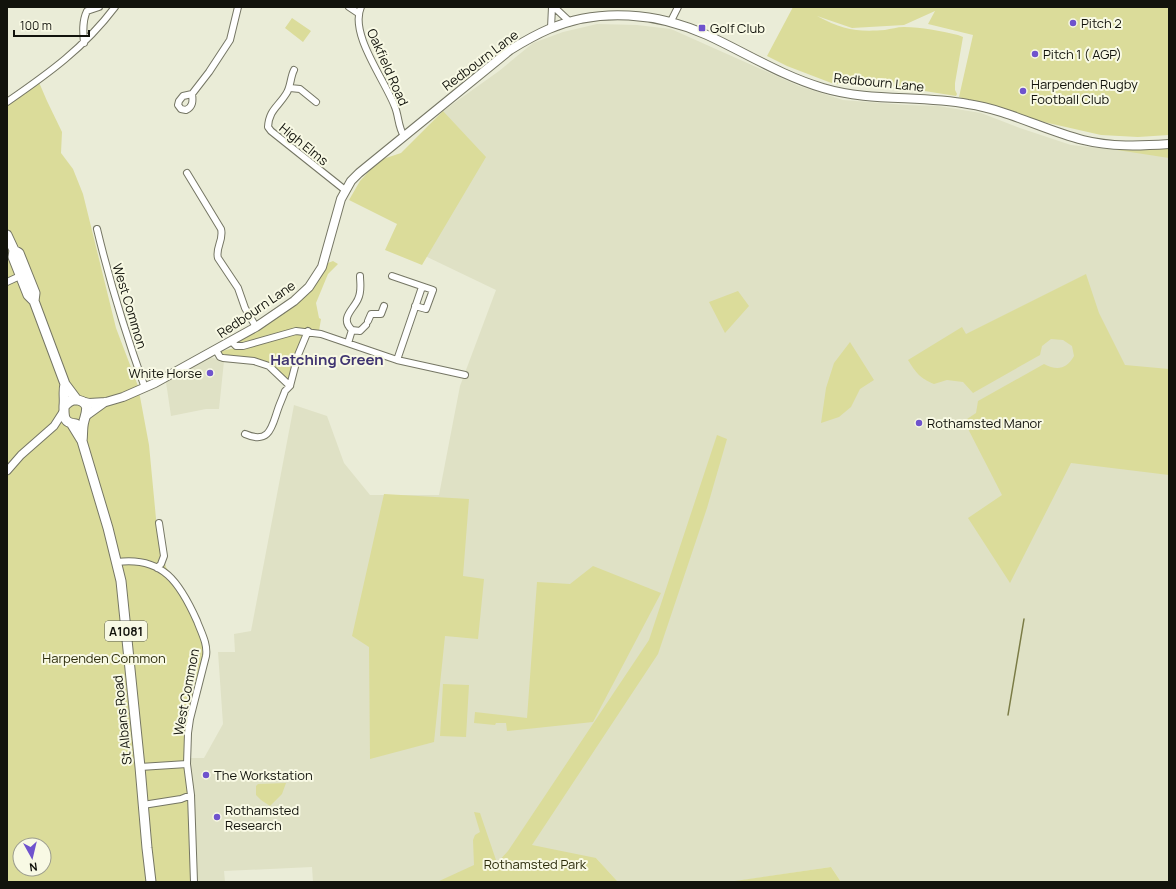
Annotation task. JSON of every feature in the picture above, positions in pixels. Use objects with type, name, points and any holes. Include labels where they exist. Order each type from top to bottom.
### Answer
[{"type":"main road","name":"Redbourn Lane","points":[[79,401],[89,403],[106,402],[145,388],[256,327],[294,301],[318,276],[325,259],[338,207],[345,190],[359,173],[510,50],[550,28],[570,22],[603,16],[630,15],[671,21],[706,35],[784,74],[825,89],[858,94],[978,105],[1071,137],[1100,143],[1136,145],[1169,144]]},
{"type":"main road","points":[[7,235],[14,250],[19,254],[24,274],[35,293],[34,301],[65,384],[86,407],[86,417],[78,424],[71,423]]},
{"type":"main road","points":[[64,409],[63,391],[65,384]]},
{"type":"main road","points":[[64,409],[69,401],[79,401]]},
{"type":"main road","name":"Redbourn Lane","points":[[86,417],[106,402]]},
{"type":"main road","name":"St Albans Road","points":[[64,409],[65,418],[71,423],[82,441],[117,562],[121,581],[152,882]]},
{"type":"main road","name":"St Albans Road","points":[[82,441],[86,417]]},
{"type":"street","points":[[84,44],[83,34],[85,15],[87,11],[99,7]]},
{"type":"street","points":[[7,101],[45,76],[84,44],[115,7]]},
{"type":"street","points":[[192,94],[210,72],[230,40],[238,7]]},
{"type":"street","points":[[348,7],[358,14]]},
{"type":"street","name":"Oakfield Road","points":[[361,7],[358,14],[360,36],[396,107],[399,127],[404,136]]},
{"type":"street","points":[[553,7],[570,22]]},
{"type":"street","points":[[550,28],[553,7]]},
{"type":"street","points":[[671,21],[678,7]]},
{"type":"street","name":"High Elms","points":[[294,70],[290,79],[290,88],[273,110],[268,123],[269,130],[345,190]]},
{"type":"street","points":[[290,88],[300,89],[316,102]]},
{"type":"street","points":[[186,173],[221,229],[222,235],[217,253],[218,258],[238,288],[245,308],[256,327]]},
{"type":"street","name":"West Common","points":[[97,229],[108,275],[145,388]]},
{"type":"street","points":[[7,282],[24,274]]},
{"type":"street","points":[[360,276],[359,296],[347,318],[348,324],[352,330],[360,331],[367,323],[371,314],[381,314],[384,306]]},
{"type":"street","points":[[392,276],[432,290],[426,309],[416,306]]},
{"type":"street","points":[[397,360],[422,286]]},
{"type":"street","points":[[348,343],[352,330]]},
{"type":"street","points":[[231,341],[236,346],[243,346],[296,331],[308,332],[321,334],[397,360],[465,375]]},
{"type":"street","points":[[245,434],[256,438],[265,435],[271,430],[286,391],[290,386],[298,355],[308,332]]},
{"type":"street","points":[[216,350],[223,358],[254,362],[269,366],[290,386]]},
{"type":"street","points":[[7,471],[21,455],[54,426],[64,409]]},
{"type":"street","points":[[54,426],[71,423]]},
{"type":"street","points":[[157,568],[161,564],[164,556],[159,523]]},
{"type":"street","name":"West Common","points":[[117,562],[130,560],[150,564],[169,574],[190,605],[206,646],[206,656],[190,719],[188,733],[187,764],[191,794],[194,882]]},
{"type":"street","points":[[140,767],[187,764]]},
{"type":"street","points":[[143,805],[180,799],[191,794]]},
{"type":"shaded area","name":"Rothamsted Research","points":[[597,24],[637,25],[671,29],[799,86],[843,100],[938,106],[981,113],[1071,145],[1117,150],[1169,146],[1169,882],[841,882],[831,867],[731,882],[618,882],[596,858],[478,882],[313,882],[312,867],[224,871],[225,882],[197,882],[189,758],[204,758],[223,724],[218,652],[235,652],[234,634],[251,631],[294,405],[327,416],[344,463],[370,495],[439,495],[460,386],[496,290],[398,243],[443,111],[499,71],[533,43],[563,32]]},
{"type":"shaded area","points":[[210,357],[224,361],[219,409],[206,409],[171,416],[166,382]]},
{"type":"green space","points":[[793,7],[1169,7],[1169,135],[1138,137],[1101,135],[1035,120],[959,97],[973,35],[928,24],[935,11],[904,25],[852,28],[817,16],[850,29],[866,31],[911,27],[924,28],[963,37],[955,83],[956,96],[887,85],[834,84],[787,66],[767,56]]},
{"type":"green space","points":[[292,18],[311,31],[303,42],[285,28]]},
{"type":"green space","name":"Harpenden Common","points":[[38,80],[62,132],[61,153],[73,169],[83,194],[116,328],[138,386],[149,445],[157,529],[166,567],[197,626],[203,641],[204,652],[185,741],[184,760],[188,790],[193,882],[7,882],[7,97],[8,100]]},
{"type":"green space","points":[[443,111],[486,157],[422,265],[385,250],[397,224],[349,200],[360,181],[372,168],[383,159],[401,153]]},
{"type":"green space","points":[[1169,146],[1169,158],[1117,150]]},
{"type":"green space","name":"Hatching Green","points":[[333,261],[338,264],[328,274],[316,303],[319,318],[321,319],[319,331],[305,328],[298,329],[240,344],[239,342],[302,299],[321,276],[328,263]]},
{"type":"green space","points":[[1086,274],[1099,313],[1125,365],[1169,369],[1169,475],[1071,463],[1010,583],[968,518],[1002,495],[964,421],[976,413],[978,401],[1044,364],[1053,368],[1061,368],[1068,364],[1074,356],[1072,346],[1063,340],[1051,339],[1042,346],[1040,355],[973,393],[963,382],[947,380],[934,384],[925,380],[913,368],[908,360],[962,327],[966,334]]},
{"type":"green space","points":[[738,291],[749,306],[725,333],[709,302]]},
{"type":"green space","name":"Hatching Green","points":[[299,332],[304,333],[290,380],[288,381],[271,364],[221,355],[222,351],[245,347]]},
{"type":"green space","points":[[850,342],[874,380],[860,389],[851,407],[839,417],[821,423],[826,388],[834,363]]},
{"type":"green space","name":"Rothamsted Park","points":[[717,435],[727,439],[707,508],[658,654],[532,845],[596,858],[618,882],[437,882],[474,865],[473,840],[475,835],[480,832],[474,812],[480,813],[497,863],[508,851],[649,640]]},
{"type":"green space","points":[[384,494],[469,499],[463,576],[484,579],[478,639],[445,636],[434,742],[370,759],[369,647],[352,636]]},
{"type":"green space","points":[[593,566],[661,593],[593,722],[507,731],[506,723],[496,723],[495,725],[474,723],[475,712],[527,718],[537,582],[570,584]]},
{"type":"green space","points":[[443,684],[469,685],[466,737],[440,736]]},
{"type":"green space","points":[[286,783],[282,794],[270,806],[256,795],[256,786],[258,784]]},
{"type":"green space","points":[[831,867],[841,882],[731,882],[735,881]]},
{"type":"waterway","points":[[1008,715],[1024,619]]},
{"type":"place","name":"Pitch 2","points":[[1073,23]]},
{"type":"place","name":"Golf Club","points":[[702,28]]},
{"type":"place","name":"Pitch 1 ( AGP)","points":[[1035,54]]},
{"type":"place","name":"Harpenden Rugby Football Club","points":[[1023,91]]},
{"type":"place","name":"White Horse","points":[[210,373]]},
{"type":"place","name":"Rothamsted Manor","points":[[919,423]]},
{"type":"place","name":"The Workstation","points":[[206,775]]},
{"type":"place","name":"Rothamsted Research","points":[[217,817]]},
{"type":"district","name":"Hatching Green","points":[[327,359]]}]
